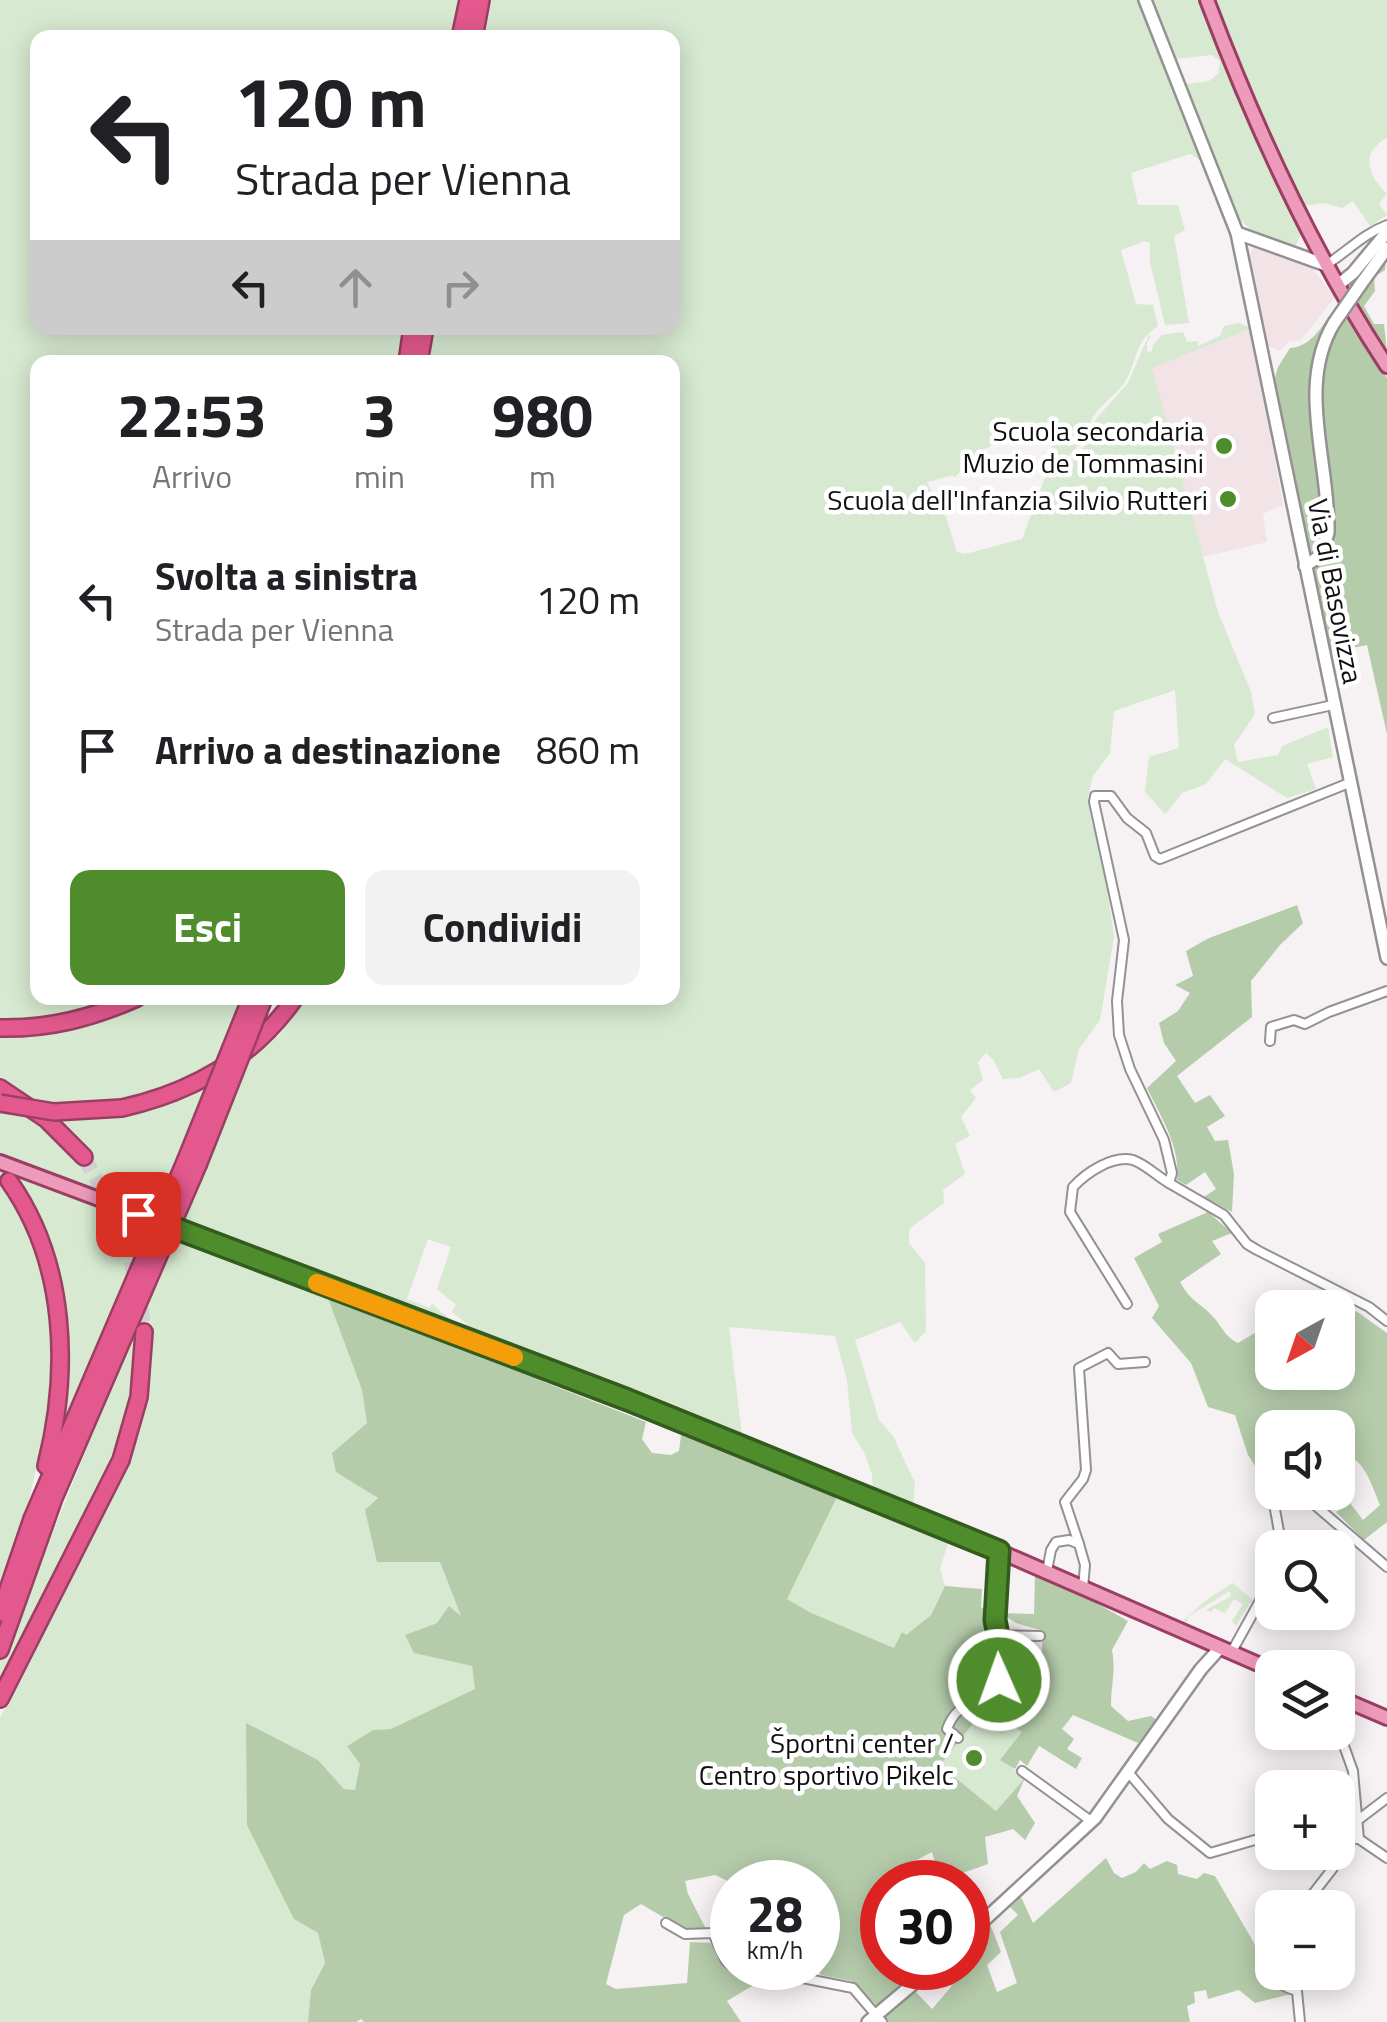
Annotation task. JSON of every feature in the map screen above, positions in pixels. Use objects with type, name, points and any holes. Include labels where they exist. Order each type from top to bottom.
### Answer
[{"type":"highway","points":[[462,30],[468,0]]},
{"type":"highway","points":[[475,30],[481,0]]},
{"type":"highway","points":[[4,1028],[73,1022],[118,1005]]},
{"type":"highway","points":[[0,1613],[104,1380],[192,1164],[249,1005]]},
{"type":"highway","points":[[32,1519],[261,1005]]},
{"type":"highway","points":[[0,1103],[54,1112],[122,1108],[158,1100],[226,1067],[275,1025],[291,1005]]},
{"type":"highway","points":[[0,1088],[46,1118],[84,1157]]},
{"type":"highway","points":[[0,1650],[29,1549],[32,1519],[55,1422],[54,1286],[34,1219],[9,1181]]},
{"type":"highway","points":[[0,1700],[120,1460],[139,1397],[144,1332]]},
{"type":"main road","name":"Via di Basovizza","points":[[1145,0],[1237,233],[1387,958]]},
{"type":"main road","points":[[1207,0],[1247,102],[1326,265],[1387,366]]},
{"type":"main road","points":[[1338,285],[1353,274],[1387,232]]},
{"type":"main road","points":[[1237,233],[1326,265]]},
{"type":"main road","points":[[1306,566],[1320,556],[1328,533],[1316,376],[1322,348],[1334,323],[1387,248]]},
{"type":"main road","points":[[0,1162],[628,1400],[999,1551],[1255,1663]]},
{"type":"main road","points":[[990,1915],[1091,1821],[1191,1683],[1225,1650]]},
{"type":"main road","points":[[1355,1704],[1387,1718]]},
{"type":"main road","points":[[876,2020],[908,1990]]},
{"type":"street","points":[[1326,265],[1363,236],[1387,225]]},
{"type":"street","points":[[1272,718],[1333,705]]},
{"type":"street","points":[[1168,1183],[1172,1173],[1164,1140],[1130,1069],[1116,1018],[1124,940],[1095,796],[1111,796],[1127,818],[1146,834],[1160,859],[1349,783]]},
{"type":"street","points":[[1270,1041],[1271,1027],[1294,1020],[1305,1024],[1387,991]]},
{"type":"street","points":[[1127,1304],[1070,1212],[1073,1187],[1092,1170],[1136,1160],[1224,1215],[1257,1250],[1368,1307],[1387,1321]]},
{"type":"street","points":[[1083,1588],[1085,1565],[1065,1502],[1086,1470],[1079,1368],[1108,1352],[1118,1364],[1145,1362]]},
{"type":"street","points":[[1278,1530],[1273,1506],[1303,1500],[1315,1502],[1342,1530]]},
{"type":"street","points":[[1046,1572],[1056,1542],[1068,1540],[1079,1544]]},
{"type":"street","points":[[1355,1542],[1387,1567]]},
{"type":"street","points":[[958,1738],[947,1729],[952,1717],[967,1702],[992,1690],[1002,1674],[1003,1654],[995,1620],[999,1551]]},
{"type":"street","points":[[1225,1650],[1255,1612]]},
{"type":"street","points":[[999,1635],[1040,1636]]},
{"type":"street","points":[[1345,1750],[1353,1771],[1359,1839]]},
{"type":"street","points":[[1022,1771],[1091,1821]]},
{"type":"street","points":[[1128,1772],[1168,1818],[1210,1853],[1255,1840]]},
{"type":"street","points":[[1358,1820],[1387,1798]]},
{"type":"street","points":[[1355,1839],[1387,1858]]},
{"type":"street","points":[[1316,1890],[1331,1870]]},
{"type":"street","points":[[666,1923],[684,1934],[710,1933]]},
{"type":"street","points":[[840,1986],[852,1988],[876,2020]]},
{"type":"street","points":[[1295,1990],[1300,2022]]},
{"type":"shaded area","points":[[1258,246],[1312,268],[1335,297],[1301,340],[1288,342],[1280,351],[1265,344],[1247,262]]},
{"type":"shaded area","name":"Scuola secondaria Muzio de Tommasini","points":[[1252,328],[1283,505],[1263,514],[1267,542],[1203,557],[1151,368]]},
{"type":"green space","points":[[0,0],[460,0],[454,30],[30,30],[30,335],[402,335],[398,355],[30,355],[30,1005],[241,1005],[218,1070],[124,1113],[166,1105],[212,1083],[155,1215],[0,1155],[0,1095],[84,1157],[90,1152],[60,1120],[0,1079],[0,1037],[10,1035],[8,1023],[0,1022]]},
{"type":"green space","points":[[491,0],[1140,0],[1206,163],[1190,154],[1131,173],[1138,205],[1178,205],[1185,230],[1174,236],[1189,323],[1165,325],[1150,262],[1150,243],[1145,241],[1121,250],[1136,304],[1153,305],[1158,326],[1143,341],[1128,377],[1097,412],[1078,446],[1061,460],[1042,433],[1026,420],[1026,424],[979,453],[954,478],[953,475],[927,482],[934,496],[939,495],[957,552],[965,554],[1022,539],[1044,480],[1055,467],[1072,459],[1084,447],[1096,419],[1128,383],[1148,337],[1152,335],[1147,352],[1152,351],[1162,335],[1183,332],[1187,342],[1198,341],[1198,346],[1220,336],[1224,326],[1239,323],[1252,328],[1152,368],[1218,612],[1251,692],[1255,714],[1234,745],[1238,762],[1278,755],[1282,746],[1328,727],[1333,757],[1307,764],[1316,789],[1287,798],[1225,759],[1206,784],[1182,793],[1165,814],[1145,792],[1149,757],[1179,748],[1175,690],[1114,711],[1110,753],[1093,776],[1088,796],[1091,821],[1102,853],[1114,937],[1100,1020],[1079,1049],[1071,1083],[1054,1092],[1039,1069],[1020,1078],[1003,1079],[986,1053],[978,1062],[983,1080],[970,1090],[976,1098],[961,1117],[970,1136],[955,1144],[965,1174],[943,1190],[944,1203],[909,1229],[909,1243],[925,1263],[926,1331],[915,1343],[900,1322],[855,1340],[879,1420],[893,1436],[915,1483],[913,1508],[873,1491],[872,1474],[852,1433],[847,1380],[835,1336],[729,1327],[742,1435],[481,1335],[452,1312],[456,1305],[437,1289],[451,1247],[428,1239],[407,1299],[430,1308],[432,1303],[471,1337],[178,1223],[248,1061],[281,1033],[301,1005],[680,1005],[680,355],[427,355],[432,335],[680,335],[680,30],[486,30]]},
{"type":"green space","points":[[1152,0],[1201,0],[1237,96],[1302,232],[1295,247],[1253,232],[1238,217],[1186,84],[1209,81],[1218,74],[1220,61],[1212,55],[1176,59]]},
{"type":"green space","points":[[1216,0],[1387,0],[1387,138],[1373,150],[1369,164],[1387,194],[1379,204],[1387,215],[1370,226],[1353,201],[1342,208],[1324,203],[1303,206],[1256,103]]},
{"type":"green space","points":[[1387,256],[1385,270],[1374,277],[1375,291],[1364,306],[1374,324],[1384,324],[1387,352],[1355,301]]},
{"type":"green space","points":[[1340,301],[1387,378],[1387,734],[1367,645],[1329,653],[1314,589],[1315,571],[1333,534],[1321,390],[1330,320],[1313,355],[1309,376],[1323,532],[1312,556],[1308,554],[1274,381],[1290,348],[1313,337]]},
{"type":"green space","points":[[1297,905],[1303,923],[1251,981],[1252,1017],[1177,1076],[1195,1103],[1210,1095],[1225,1116],[1207,1127],[1215,1141],[1228,1140],[1234,1174],[1232,1212],[1204,1197],[1216,1189],[1205,1172],[1186,1185],[1177,1180],[1173,1144],[1147,1088],[1176,1061],[1164,1043],[1159,1023],[1178,1011],[1190,993],[1175,985],[1193,976],[1186,951],[1209,938]]},
{"type":"green space","points":[[0,1169],[147,1226],[64,1427],[65,1328],[56,1266],[47,1236],[14,1177],[3,1186],[41,1262],[51,1328],[42,1442],[17,1544],[44,1554],[173,1234],[326,1293],[362,1390],[367,1423],[332,1453],[440,1562],[462,1618],[406,1635],[415,1653],[472,1666],[475,1690],[391,1729],[373,1730],[348,1745],[361,1764],[355,1791],[344,1789],[318,1760],[246,1724],[280,1889],[294,1919],[318,1933],[325,1963],[311,1990],[308,2022],[0,2022],[0,1718],[16,1686],[0,1677]],"holes":[[[136,1388],[117,1481],[24,1640],[58,1566],[110,1470]]]},
{"type":"green space","points":[[1208,1212],[1232,1233],[1212,1241],[1221,1254],[1180,1282],[1238,1343],[1255,1333],[1255,1390],[1355,1390],[1355,1312],[1387,1333],[1387,1522],[1364,1540],[1336,1512],[1355,1510],[1363,1520],[1380,1505],[1370,1480],[1355,1460],[1355,1410],[1255,1410],[1255,1466],[1235,1415],[1208,1407],[1191,1363],[1152,1318],[1159,1306],[1134,1258],[1162,1242],[1158,1234]]},
{"type":"green space","points":[[326,1293],[512,1364],[544,1382],[646,1422],[642,1439],[652,1453],[671,1455],[679,1451],[681,1435],[839,1493],[787,1599],[811,1613],[894,1648],[902,1632],[906,1635],[931,1615],[945,1586],[982,1589],[981,1607],[986,1611],[986,1619],[992,1620],[1000,1667],[990,1685],[962,1704],[948,1720],[945,1732],[958,1740],[961,1736],[952,1725],[961,1713],[1000,1685],[1005,1676],[1005,1642],[1019,1641],[1018,1667],[1041,1668],[1043,1631],[1016,1623],[1000,1613],[1034,1614],[1035,1576],[1066,1586],[1128,1621],[1112,1650],[1111,1706],[1128,1721],[1151,1716],[1157,1720],[1138,1743],[1073,1715],[1062,1729],[1074,1739],[1067,1749],[1082,1758],[1076,1769],[1039,1746],[1027,1766],[1020,1760],[1015,1769],[1000,1760],[1022,1732],[986,1707],[940,1765],[996,1811],[1025,1778],[1017,1796],[1035,1823],[1025,1840],[1013,1829],[985,1837],[988,1860],[934,1860],[932,1852],[917,1860],[860,1860],[860,1989],[852,1981],[840,1979],[840,1860],[710,1860],[710,1876],[685,1881],[706,1929],[685,1930],[641,1904],[624,1915],[606,1984],[616,1989],[687,1983],[690,1942],[710,1943],[710,1990],[745,1990],[727,2001],[741,2022],[308,2022],[311,1990],[325,1963],[318,1933],[294,1919],[247,1825],[246,1723],[318,1760],[344,1789],[355,1790],[360,1764],[347,1746],[373,1730],[391,1729],[475,1689],[472,1666],[414,1653],[405,1635],[437,1623],[449,1606],[461,1616],[440,1562],[377,1562],[365,1510],[378,1498],[336,1472],[332,1453],[367,1423],[362,1390]]},
{"type":"green space","points":[[839,1493],[950,1536],[940,1569],[945,1586],[931,1615],[906,1635],[809,1860],[800,1860],[810,1614],[787,1599]]},
{"type":"green space","points":[[1233,1583],[1255,1604],[1250,1603],[1236,1626],[1232,1621],[1243,1604],[1234,1599],[1225,1613],[1214,1608],[1211,1612],[1206,1610],[1231,1596],[1230,1591],[1189,1616],[1185,1625],[1180,1624],[1205,1601]]},
{"type":"green space","name":"Športni center / Centro sportivo Pikelc","points":[[986,1706],[1023,1732],[1001,1759],[1025,1778],[996,1811],[940,1765]]},
{"type":"green space","points":[[1106,1858],[1114,1873],[1122,1878],[1144,1863],[1150,1869],[1167,1861],[1177,1865],[1178,1874],[1197,1879],[1204,1873],[1215,1876],[1254,1943],[1255,1990],[1285,1990],[1291,1994],[1255,2003],[1239,1990],[1208,1999],[1206,1990],[1194,1992],[1195,2003],[1187,2006],[1190,2022],[886,2022],[884,2017],[914,1990],[932,2009],[948,1990],[990,1990],[990,1973],[997,1992],[1017,1983],[1000,1932],[1018,1915],[1010,1907],[1021,1897],[1033,1923]]},
{"type":"green space","points":[[990,1924],[1001,1952],[990,1962]]},
{"type":"green space","points":[[861,1990],[899,1990],[878,2007]]},
{"type":"tunnel","points":[[84,1157],[124,1241],[144,1332]]},
{"type":"slow traffic","points":[[317,1283],[514,1357]]},
{"type":"place","name":"Scuola secondaria Muzio de Tommasini","points":[[1224,446]]},
{"type":"place","name":"Scuola dell'Infanzia Silvio Rutteri","points":[[1228,499]]},
{"type":"place","name":"Športni center / Centro sportivo Pikelc","points":[[974,1758]]},
{"type":"route","points":[[138,1214],[628,1400],[999,1551],[995,1620],[1004,1666],[999,1680]]}]
